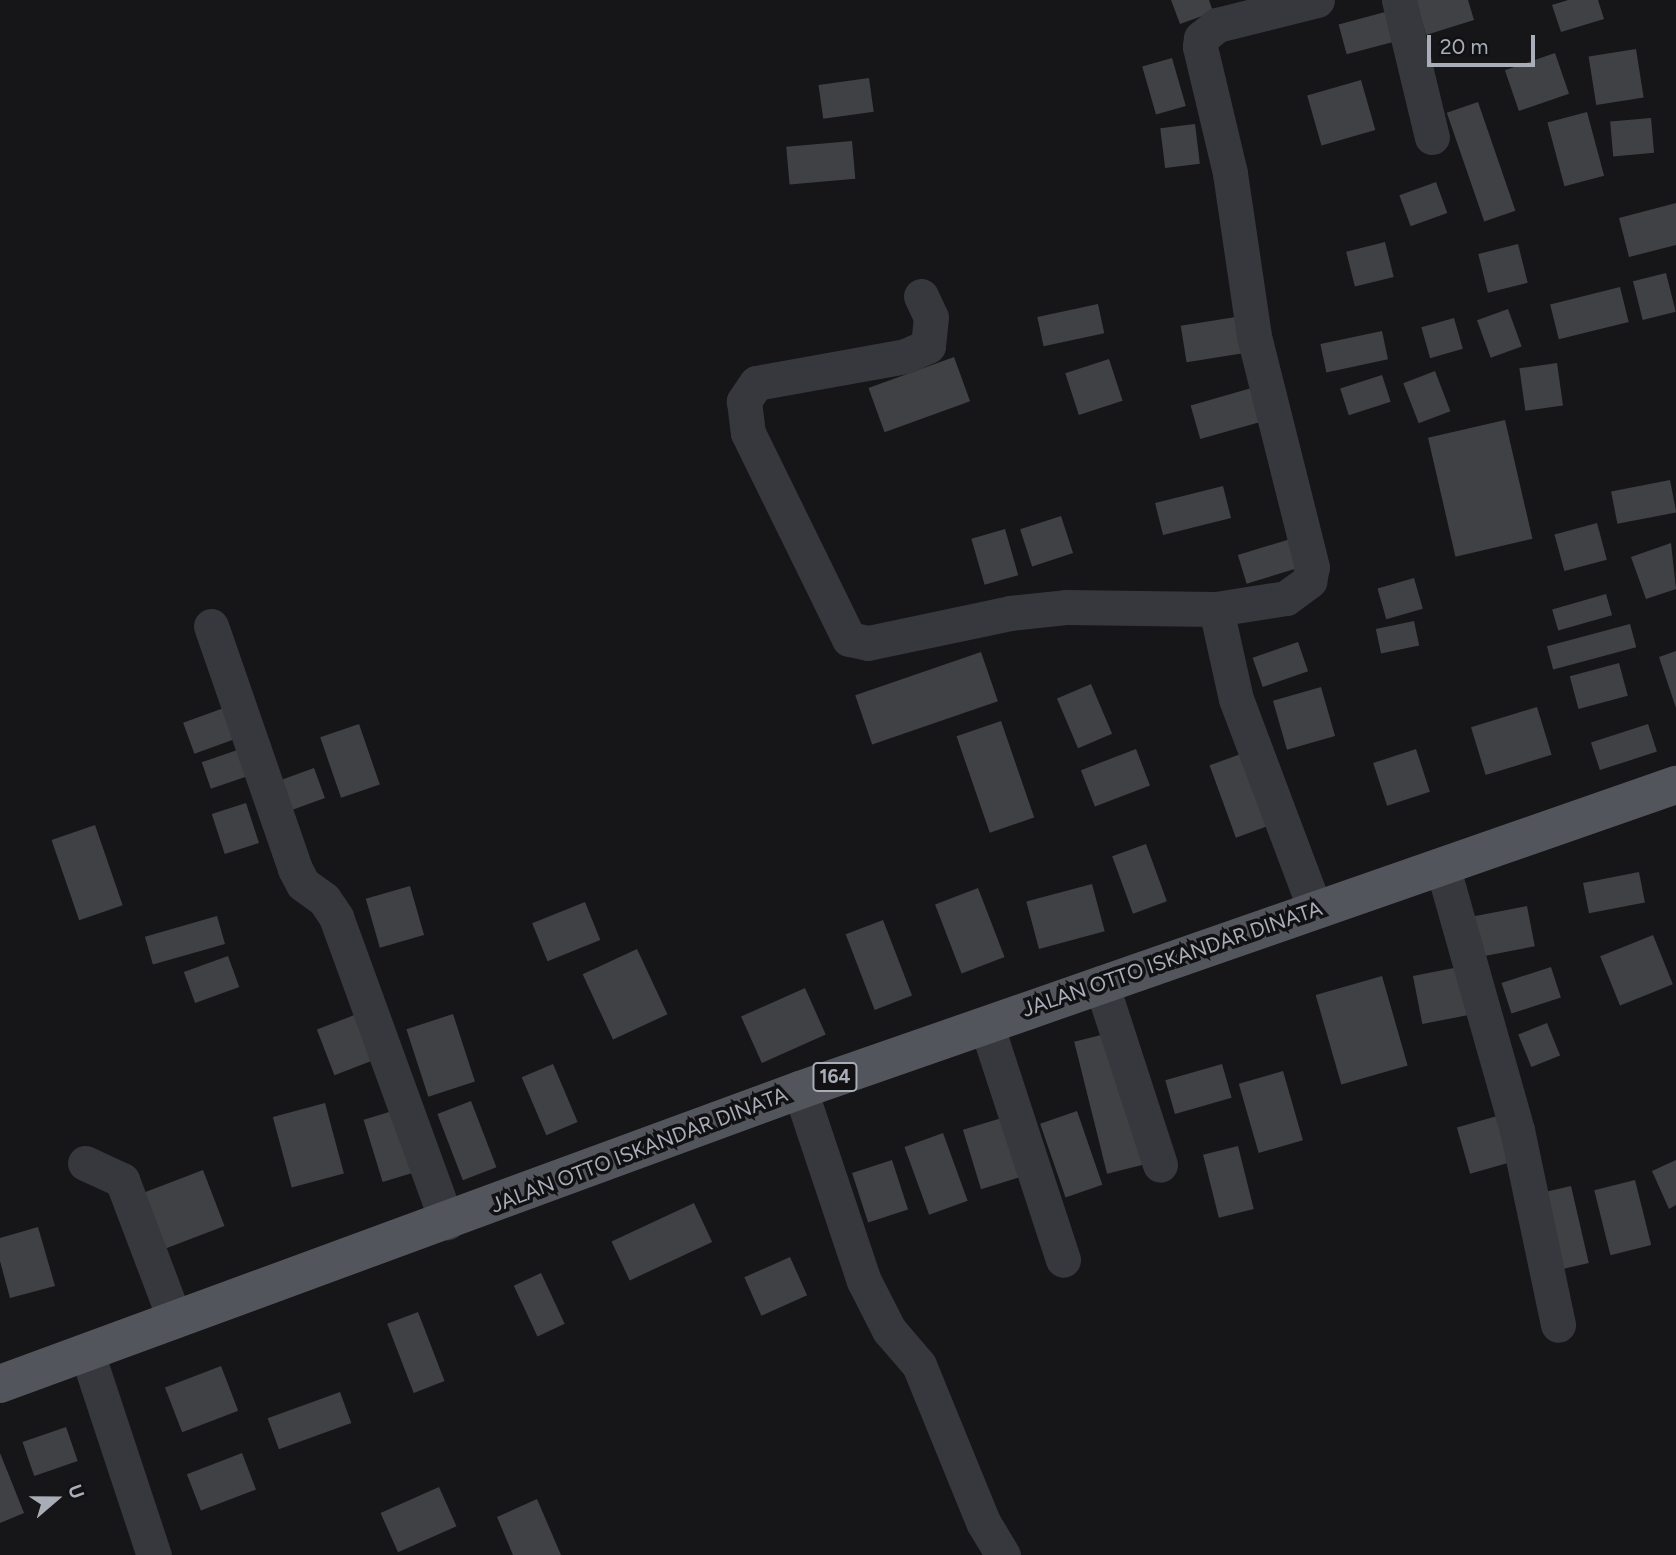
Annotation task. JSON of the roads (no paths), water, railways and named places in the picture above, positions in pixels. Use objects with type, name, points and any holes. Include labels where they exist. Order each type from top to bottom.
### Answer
[{"type":"main road","name":"JALAN OTTO ISKANDAR DINATA","points":[[0,1384],[447,1222],[800,1090],[1676,785]]},
{"type":"street","points":[[921,296],[931,317],[928,346],[906,356],[756,383],[744,401],[748,433],[844,634],[868,643],[1010,613],[1066,607],[1216,610],[1286,598],[1308,581],[1313,572],[1254,336],[1230,173],[1201,55],[1201,38],[1229,21],[1317,0]]},
{"type":"street","points":[[1399,0],[1433,137]]},
{"type":"street","points":[[1216,610],[1236,699],[1315,909]]},
{"type":"street","points":[[211,626],[295,869],[303,884],[324,898],[336,917],[447,1222]]},
{"type":"street","points":[[1443,866],[1517,1130],[1558,1325]]},
{"type":"street","points":[[1101,983],[1160,1165]]},
{"type":"street","points":[[986,1024],[1063,1260]]},
{"type":"street","points":[[800,1090],[864,1281],[889,1330],[919,1365],[983,1522],[1003,1555]]},
{"type":"street","points":[[85,1163],[122,1180],[175,1320]]},
{"type":"street","points":[[87,1353],[154,1555]]}]
